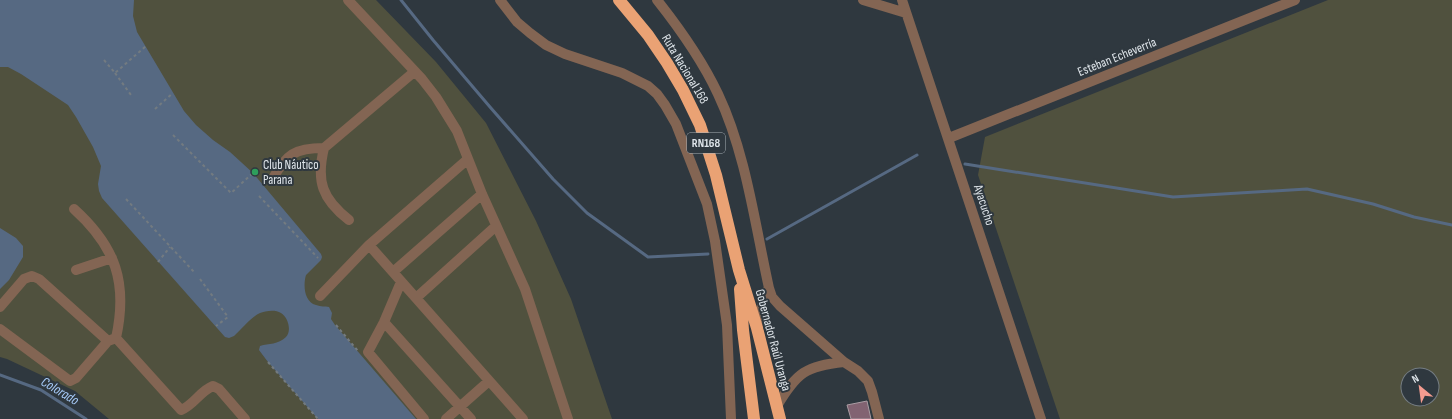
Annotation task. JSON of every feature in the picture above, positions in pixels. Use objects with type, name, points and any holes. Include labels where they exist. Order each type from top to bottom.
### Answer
[{"type":"highway","name":"Ruta Nacional 168","points":[[620,0],[648,35],[667,63],[692,107],[708,147],[730,230]]},
{"type":"highway","name":"Gobernador Raúl Uranga","points":[[730,230],[738,270],[743,330],[754,419]]},
{"type":"highway","name":"Gobernador Raúl Uranga","points":[[738,270],[757,328],[780,419]]},
{"type":"street","points":[[348,0],[436,97],[457,131],[482,194],[525,289],[568,419]]},
{"type":"street","points":[[500,0],[517,22],[546,45],[565,54],[622,73],[648,86],[657,94],[676,124],[707,204],[715,241],[727,325],[731,419]]},
{"type":"street","points":[[657,0],[692,48],[718,94],[727,116],[738,146],[745,173],[768,288],[772,297],[780,306],[868,381],[879,419]]},
{"type":"street","points":[[863,0],[906,13]]},
{"type":"street","name":"Ayacucho","points":[[902,0],[1041,419]]},
{"type":"street","name":"Esteban Echeverría","points":[[948,138],[1295,0]]},
{"type":"street","points":[[349,220],[336,210],[324,192],[321,181],[320,164],[324,148],[414,72]]},
{"type":"street","points":[[272,180],[280,165],[292,154],[307,148],[324,148]]},
{"type":"street","points":[[320,296],[369,245],[468,160]]},
{"type":"street","points":[[393,272],[482,194]]},
{"type":"street","points":[[0,329],[70,381],[76,378],[112,340],[120,318],[121,298],[118,277],[112,258],[102,239],[94,228],[74,209]]},
{"type":"street","points":[[416,298],[496,226]]},
{"type":"street","points":[[369,245],[523,419]]},
{"type":"street","points":[[76,270],[112,258]]},
{"type":"street","points":[[0,307],[24,279],[32,276],[40,279],[112,340],[181,410],[186,408],[206,388],[213,386],[219,389],[245,419]]},
{"type":"street","points":[[402,282],[384,322],[368,352],[424,419]]},
{"type":"street","points":[[757,328],[764,296],[768,288]]},
{"type":"street","points":[[384,322],[471,419]]},
{"type":"street","points":[[777,406],[794,380],[803,372],[820,365],[844,362]]},
{"type":"street","points":[[446,419],[489,381]]},
{"type":"path","points":[[115,73],[146,46]]},
{"type":"path","points":[[104,60],[131,95]]},
{"type":"path","points":[[155,109],[173,93]]},
{"type":"path","points":[[173,135],[231,193],[253,173]]},
{"type":"path","points":[[259,196],[318,258]]},
{"type":"path","points":[[126,199],[195,273]]},
{"type":"path","points":[[158,262],[171,247]]},
{"type":"path","points":[[200,279],[228,317],[216,326]]},
{"type":"path","points":[[268,362],[318,419]]},
{"type":"green space","name":"Club Náutico Parana","points":[[0,0],[376,0],[436,62],[486,123],[536,221],[571,299],[612,419],[109,419],[75,391],[0,357]]},
{"type":"green space","points":[[1328,0],[1452,0],[1452,419],[1060,419],[978,175],[985,137]]},
{"type":"water","points":[[0,0],[134,0],[133,16],[137,32],[184,111],[196,125],[230,152],[253,173],[321,254],[321,260],[306,275],[305,293],[309,300],[318,306],[329,307],[332,313],[331,319],[335,325],[416,419],[318,419],[259,350],[260,346],[283,340],[288,334],[289,328],[286,318],[279,312],[270,311],[260,313],[250,320],[234,336],[229,338],[225,337],[102,198],[98,184],[101,166],[93,147],[68,105],[21,74],[8,67],[0,67]]},
{"type":"water","points":[[0,228],[16,238],[23,246],[23,257],[9,280],[0,289]]},
{"type":"building","points":[[867,401],[871,419],[851,419],[847,405]]},
{"type":"waterway","points":[[401,0],[490,107],[553,179],[587,213],[648,257],[708,254]]},
{"type":"waterway","points":[[767,239],[917,155]]},
{"type":"waterway","points":[[965,164],[1173,197],[1307,189],[1373,204],[1414,217],[1452,225]]},
{"type":"waterway","name":"Colorado","points":[[0,375],[41,390],[86,419]]},
{"type":"place","name":"Club Náutico Parana","points":[[255,172]]}]
